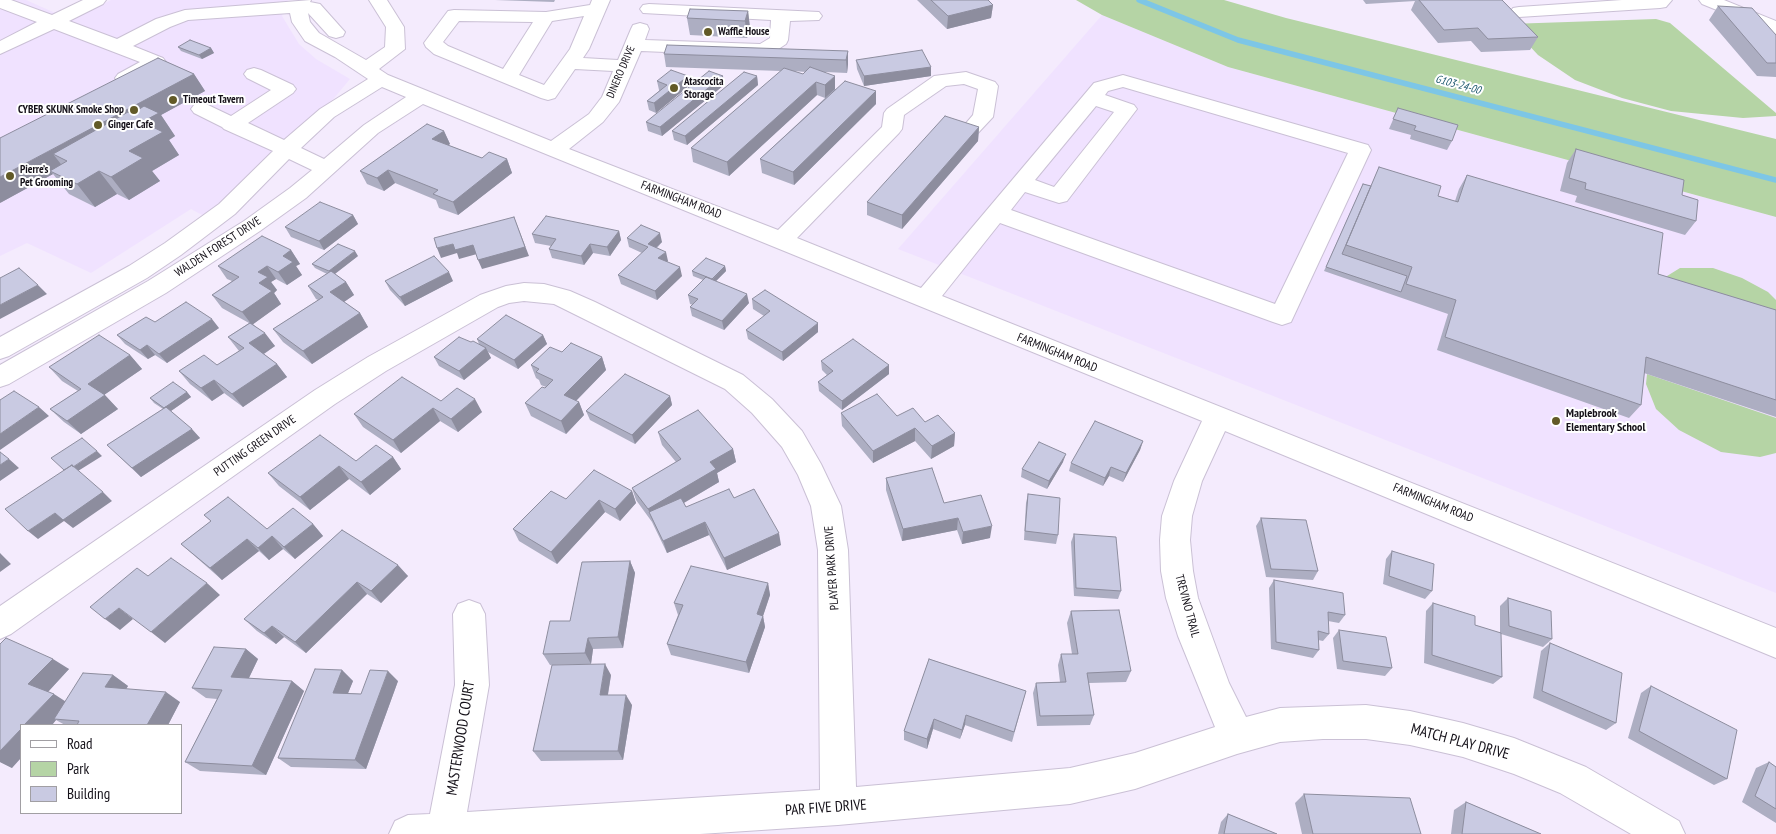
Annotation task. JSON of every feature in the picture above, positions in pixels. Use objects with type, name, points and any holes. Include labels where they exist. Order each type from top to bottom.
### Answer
[{"type":"street","points":[[0,48],[93,0]]},
{"type":"street","name":"WALDEN FOREST DRIVE","points":[[0,349],[138,272],[227,210],[286,150],[373,75],[395,49],[395,26],[378,0]]},
{"type":"street","points":[[1518,12],[1660,3],[1663,0]]},
{"type":"street","points":[[1708,0],[1776,28]]},
{"type":"street","points":[[0,2],[156,62],[113,84]]},
{"type":"street","points":[[335,2],[339,42]]},
{"type":"street","points":[[652,2],[781,15],[814,16]]},
{"type":"street","name":"DINERO DRIVE","points":[[553,150],[596,118],[612,98],[623,66],[652,2]]},
{"type":"street","name":"FARMINGHAM ROAD","points":[[300,3],[301,22],[312,37],[339,42],[373,75],[421,96],[781,240],[925,300],[1218,416],[1776,643]]},
{"type":"street","points":[[118,46],[163,22],[186,15],[203,7],[300,3]]},
{"type":"street","points":[[599,4],[580,49],[548,94],[441,50],[433,43],[454,16],[546,17],[599,4]]},
{"type":"street","points":[[632,45],[764,50],[779,40],[781,15]]},
{"type":"street","points":[[508,76],[546,17]]},
{"type":"street","points":[[571,63],[623,66]]},
{"type":"street","points":[[231,125],[286,89],[254,74]]},
{"type":"street","points":[[781,240],[892,129],[894,113],[941,80],[966,78],[988,86],[982,117],[971,128]]},
{"type":"street","points":[[925,300],[996,213],[1092,98],[1101,86],[1123,81],[1360,150],[1282,316],[996,213]]},
{"type":"street","name":"WALDEN FOREST DRIVE","points":[[0,377],[157,287],[252,226],[298,193],[371,129],[421,96]]},
{"type":"street","points":[[1022,183],[1059,196],[1127,109],[1092,98]]},
{"type":"street","points":[[201,109],[231,125],[326,168]]},
{"type":"street","points":[[138,272],[157,287]]},
{"type":"street","name":"PUTTING GREEN DRIVE","points":[[0,624],[325,398],[377,364],[489,301],[506,295],[524,292]]},
{"type":"street","name":"PLAYER PARK DRIVE","points":[[524,292],[544,293],[561,297],[734,382],[762,406],[792,438],[811,472],[826,506],[833,550],[838,807]]},
{"type":"street","name":"TREVINO TRAIL","points":[[1218,416],[1188,481],[1177,516],[1175,540],[1177,572],[1182,598],[1191,627],[1215,690],[1237,736]]},
{"type":"street","name":"MASTERWOOD COURT","points":[[445,832],[472,685],[468,614]]},
{"type":"street","name":"MATCH PLAY DRIVE","points":[[1237,736],[1280,725],[1366,722],[1410,728],[1463,740],[1514,756],[1573,780],[1666,834]]},
{"type":"street","name":"PAR FIVE DRIVE","points":[[408,834],[838,807],[1070,786],[1136,771],[1237,736]]},
{"type":"shaded area","points":[[0,0],[26,0],[71,20],[111,0],[288,0],[282,16],[299,44],[316,59],[350,79],[325,109],[206,217],[191,209],[91,273],[27,243],[0,256]]},
{"type":"shaded area","name":"Maplebrook Elementary School","points":[[1102,15],[1228,67],[1776,217],[1776,593],[898,249]]},
{"type":"green space","points":[[1076,0],[1224,0],[1286,18],[1776,139],[1776,217],[1228,67],[1102,15]]},
{"type":"green space","points":[[1656,19],[1670,23],[1776,113],[1776,116],[1743,118],[1671,111],[1622,98],[1575,80],[1538,55],[1509,24]]},
{"type":"green space","points":[[1680,268],[1713,268],[1742,278],[1768,292],[1776,300],[1776,328],[1659,281]]},
{"type":"green space","points":[[1647,374],[1776,418],[1776,453],[1760,457],[1721,452],[1679,430],[1656,409],[1646,384]]},
{"type":"building","points":[[931,0],[988,0],[993,5],[948,16]]},
{"type":"building","points":[[1419,0],[1502,0],[1538,37],[1488,39],[1478,28],[1444,30]]},
{"type":"building","points":[[1718,6],[1752,8],[1776,35],[1776,63],[1767,63]]},
{"type":"building","points":[[690,9],[748,11],[745,21],[687,18]]},
{"type":"building","points":[[190,40],[211,48],[199,55],[178,47]]},
{"type":"building","points":[[667,45],[848,51],[846,60],[664,54]]},
{"type":"building","points":[[922,50],[931,67],[864,76],[856,60]]},
{"type":"building","points":[[158,58],[194,74],[0,177],[0,138]]},
{"type":"building","points":[[810,67],[835,76],[825,85],[816,82],[727,162],[691,148],[784,68],[803,74]]},
{"type":"building","points":[[671,70],[688,76],[654,103],[647,101],[667,85],[657,81]]},
{"type":"building","points":[[709,71],[723,76],[660,127],[646,122]]},
{"type":"building","points":[[744,72],[757,76],[685,136],[672,131]]},
{"type":"building","points":[[845,81],[876,91],[793,172],[760,159]]},
{"type":"building","points":[[144,106],[159,113],[142,122],[163,132],[129,151],[143,158],[111,177],[99,171],[77,184],[50,171],[67,161],[53,154],[128,112],[132,114]]},
{"type":"building","points":[[1398,108],[1458,125],[1452,141],[1414,130],[1416,126],[1393,119]]},
{"type":"building","points":[[945,116],[979,127],[902,215],[867,202]]},
{"type":"building","points":[[427,124],[444,131],[432,139],[482,158],[489,152],[507,159],[453,202],[433,194],[438,190],[388,170],[377,178],[360,171]]},
{"type":"building","points":[[1576,149],[1684,180],[1682,195],[1698,200],[1696,221],[1585,189],[1586,183],[1569,178]]},
{"type":"building","points":[[1379,167],[1441,186],[1438,196],[1458,202],[1467,175],[1663,233],[1658,274],[1776,310],[1776,400],[1646,357],[1641,405],[1445,337],[1456,300],[1406,284],[1412,267],[1346,245]]},
{"type":"building","points":[[1363,184],[1371,186],[1342,254],[1407,276],[1401,292],[1326,267]]},
{"type":"building","points":[[320,202],[353,215],[319,241],[285,227]]},
{"type":"building","points":[[546,216],[619,231],[607,247],[590,244],[581,256],[549,249],[556,239],[532,234]]},
{"type":"building","points":[[514,217],[525,247],[478,260],[473,245],[455,250],[453,244],[437,248],[434,238]]},
{"type":"building","points":[[641,225],[660,233],[648,244],[666,252],[658,258],[680,267],[655,291],[618,275],[648,247],[627,238]]},
{"type":"building","points":[[262,236],[291,250],[283,256],[293,262],[278,272],[267,266],[258,272],[268,277],[259,283],[272,291],[242,312],[212,295],[239,277],[218,266]]},
{"type":"building","points":[[338,244],[355,251],[329,271],[312,264]]},
{"type":"building","points":[[434,256],[449,272],[400,297],[385,281]]},
{"type":"building","points":[[706,258],[725,266],[712,279],[692,271]]},
{"type":"building","points":[[19,268],[38,285],[0,305],[0,278]]},
{"type":"building","points":[[331,271],[346,282],[330,292],[360,313],[303,351],[273,329],[323,297],[308,286]]},
{"type":"building","points":[[706,277],[747,294],[722,321],[690,307],[698,299],[688,295]]},
{"type":"building","points":[[765,290],[818,323],[782,352],[746,330],[770,311],[752,299]]},
{"type":"building","points":[[186,302],[212,319],[159,354],[147,345],[140,350],[117,335],[146,317],[155,322]]},
{"type":"building","points":[[506,315],[543,335],[514,360],[477,339]]},
{"type":"building","points":[[250,323],[265,333],[249,343],[277,364],[232,394],[214,380],[201,388],[179,371],[204,355],[217,365],[244,348],[228,337]]},
{"type":"building","points":[[99,335],[130,355],[88,384],[105,395],[67,421],[50,409],[81,389],[49,367]]},
{"type":"building","points":[[459,337],[471,342],[473,341],[486,348],[459,371],[434,357]]},
{"type":"building","points":[[853,339],[889,365],[842,401],[818,382],[833,371],[821,361]]},
{"type":"building","points":[[571,343],[602,357],[564,395],[579,402],[561,421],[525,403],[542,387],[545,388],[553,380],[536,372],[539,369],[531,365],[550,347],[562,352]]},
{"type":"building","points":[[625,374],[670,396],[632,435],[586,411]]},
{"type":"building","points":[[402,377],[441,401],[457,388],[475,399],[451,419],[433,408],[393,440],[354,414]]},
{"type":"building","points":[[173,382],[187,392],[164,408],[150,398]]},
{"type":"building","points":[[14,391],[39,407],[0,434],[0,400]]},
{"type":"building","points":[[877,394],[897,416],[913,408],[925,422],[938,415],[955,433],[932,446],[915,428],[873,451],[841,413]]},
{"type":"building","points":[[166,407],[192,429],[132,468],[107,445]]},
{"type":"building","points":[[698,410],[733,449],[710,462],[716,469],[648,509],[632,488],[681,459],[658,432]]},
{"type":"building","points":[[1095,421],[1143,441],[1126,473],[1111,467],[1105,478],[1071,463]]},
{"type":"building","points":[[320,435],[356,461],[376,445],[393,457],[361,482],[339,466],[300,497],[268,473]]},
{"type":"building","points":[[82,438],[97,451],[73,467],[72,465],[64,470],[51,458]]},
{"type":"building","points":[[1039,442],[1066,454],[1049,481],[1022,469]]},
{"type":"building","points":[[0,452],[9,459],[0,465]]},
{"type":"building","points":[[72,465],[103,492],[63,520],[55,513],[28,531],[5,509]]},
{"type":"building","points":[[932,468],[944,503],[981,495],[992,526],[963,532],[958,518],[903,529],[886,478]]},
{"type":"building","points":[[594,470],[632,491],[615,509],[599,500],[551,552],[513,529],[551,491],[566,499]]},
{"type":"building","points":[[729,489],[734,498],[754,489],[779,533],[724,558],[705,522],[663,541],[649,512],[681,498],[686,507]]},
{"type":"building","points":[[1028,494],[1060,498],[1058,535],[1025,531]]},
{"type":"building","points":[[228,497],[267,529],[293,508],[313,524],[284,547],[272,536],[258,548],[247,539],[210,568],[181,544],[211,521],[204,515]]},
{"type":"building","points":[[1261,518],[1306,520],[1318,571],[1271,569]]},
{"type":"building","points":[[342,530],[398,565],[371,591],[357,582],[295,642],[272,626],[264,633],[244,619]]},
{"type":"building","points":[[1074,534],[1116,537],[1121,591],[1076,588]]},
{"type":"building","points":[[1392,551],[1434,564],[1432,591],[1389,576]]},
{"type":"building","points":[[171,558],[207,583],[151,632],[119,608],[105,619],[90,607],[137,568],[148,576]]},
{"type":"building","points":[[630,561],[618,637],[588,638],[585,653],[543,654],[550,621],[570,621],[582,562]]},
{"type":"building","points":[[691,566],[768,583],[757,614],[763,616],[746,662],[667,644],[683,605],[674,603]]},
{"type":"building","points":[[1274,580],[1343,593],[1345,615],[1328,612],[1329,634],[1318,631],[1319,650],[1276,642]]},
{"type":"building","points":[[1508,598],[1551,611],[1552,639],[1509,626]]},
{"type":"building","points":[[1433,603],[1475,616],[1475,625],[1501,633],[1502,677],[1432,655]]},
{"type":"building","points":[[1119,610],[1131,671],[1087,673],[1094,715],[1040,716],[1036,683],[1066,682],[1061,654],[1078,654],[1071,611]]},
{"type":"building","points":[[1339,630],[1386,637],[1392,668],[1343,661]]},
{"type":"building","points":[[6,638],[53,659],[28,684],[54,694],[25,724],[20,724],[20,730],[0,751],[0,644]]},
{"type":"building","points":[[1550,643],[1622,673],[1616,723],[1542,691]]},
{"type":"building","points":[[214,647],[246,649],[231,677],[292,681],[252,766],[185,762],[222,690],[192,688]]},
{"type":"building","points":[[929,659],[1026,691],[1014,732],[966,715],[962,730],[934,719],[927,739],[904,731]]},
{"type":"building","points":[[605,664],[600,695],[626,695],[618,751],[533,751],[552,665]]},
{"type":"building","points":[[315,669],[342,670],[333,693],[361,694],[370,670],[388,671],[355,760],[278,758]]},
{"type":"building","points":[[83,673],[113,675],[105,687],[166,692],[148,724],[78,724],[79,721],[54,719]]},
{"type":"building","points":[[1651,686],[1737,730],[1727,779],[1639,731]]},
{"type":"building","points":[[1769,762],[1776,767],[1776,809],[1755,796]]},
{"type":"building","points":[[1304,794],[1410,798],[1421,834],[1313,834]]},
{"type":"building","points":[[1466,802],[1541,834],[1462,834]]},
{"type":"building","points":[[1228,814],[1277,834],[1224,834]]},
{"type":"waterway","name":"G103-24-00","points":[[1139,0],[1238,40],[1776,180]]},
{"type":"place","name":"Waffle House","points":[[708,32]]},
{"type":"place","name":"Atascocita Storage","points":[[674,88]]},
{"type":"place","name":"Timeout Tavern","points":[[173,100]]},
{"type":"place","name":"CYBER SKUNK Smoke Shop","points":[[134,110]]},
{"type":"place","name":"Ginger Cafe","points":[[98,125]]},
{"type":"place","name":"Pierre’s Pet Grooming","points":[[10,176]]},
{"type":"place","name":"Maplebrook Elementary School","points":[[1556,421]]}]
